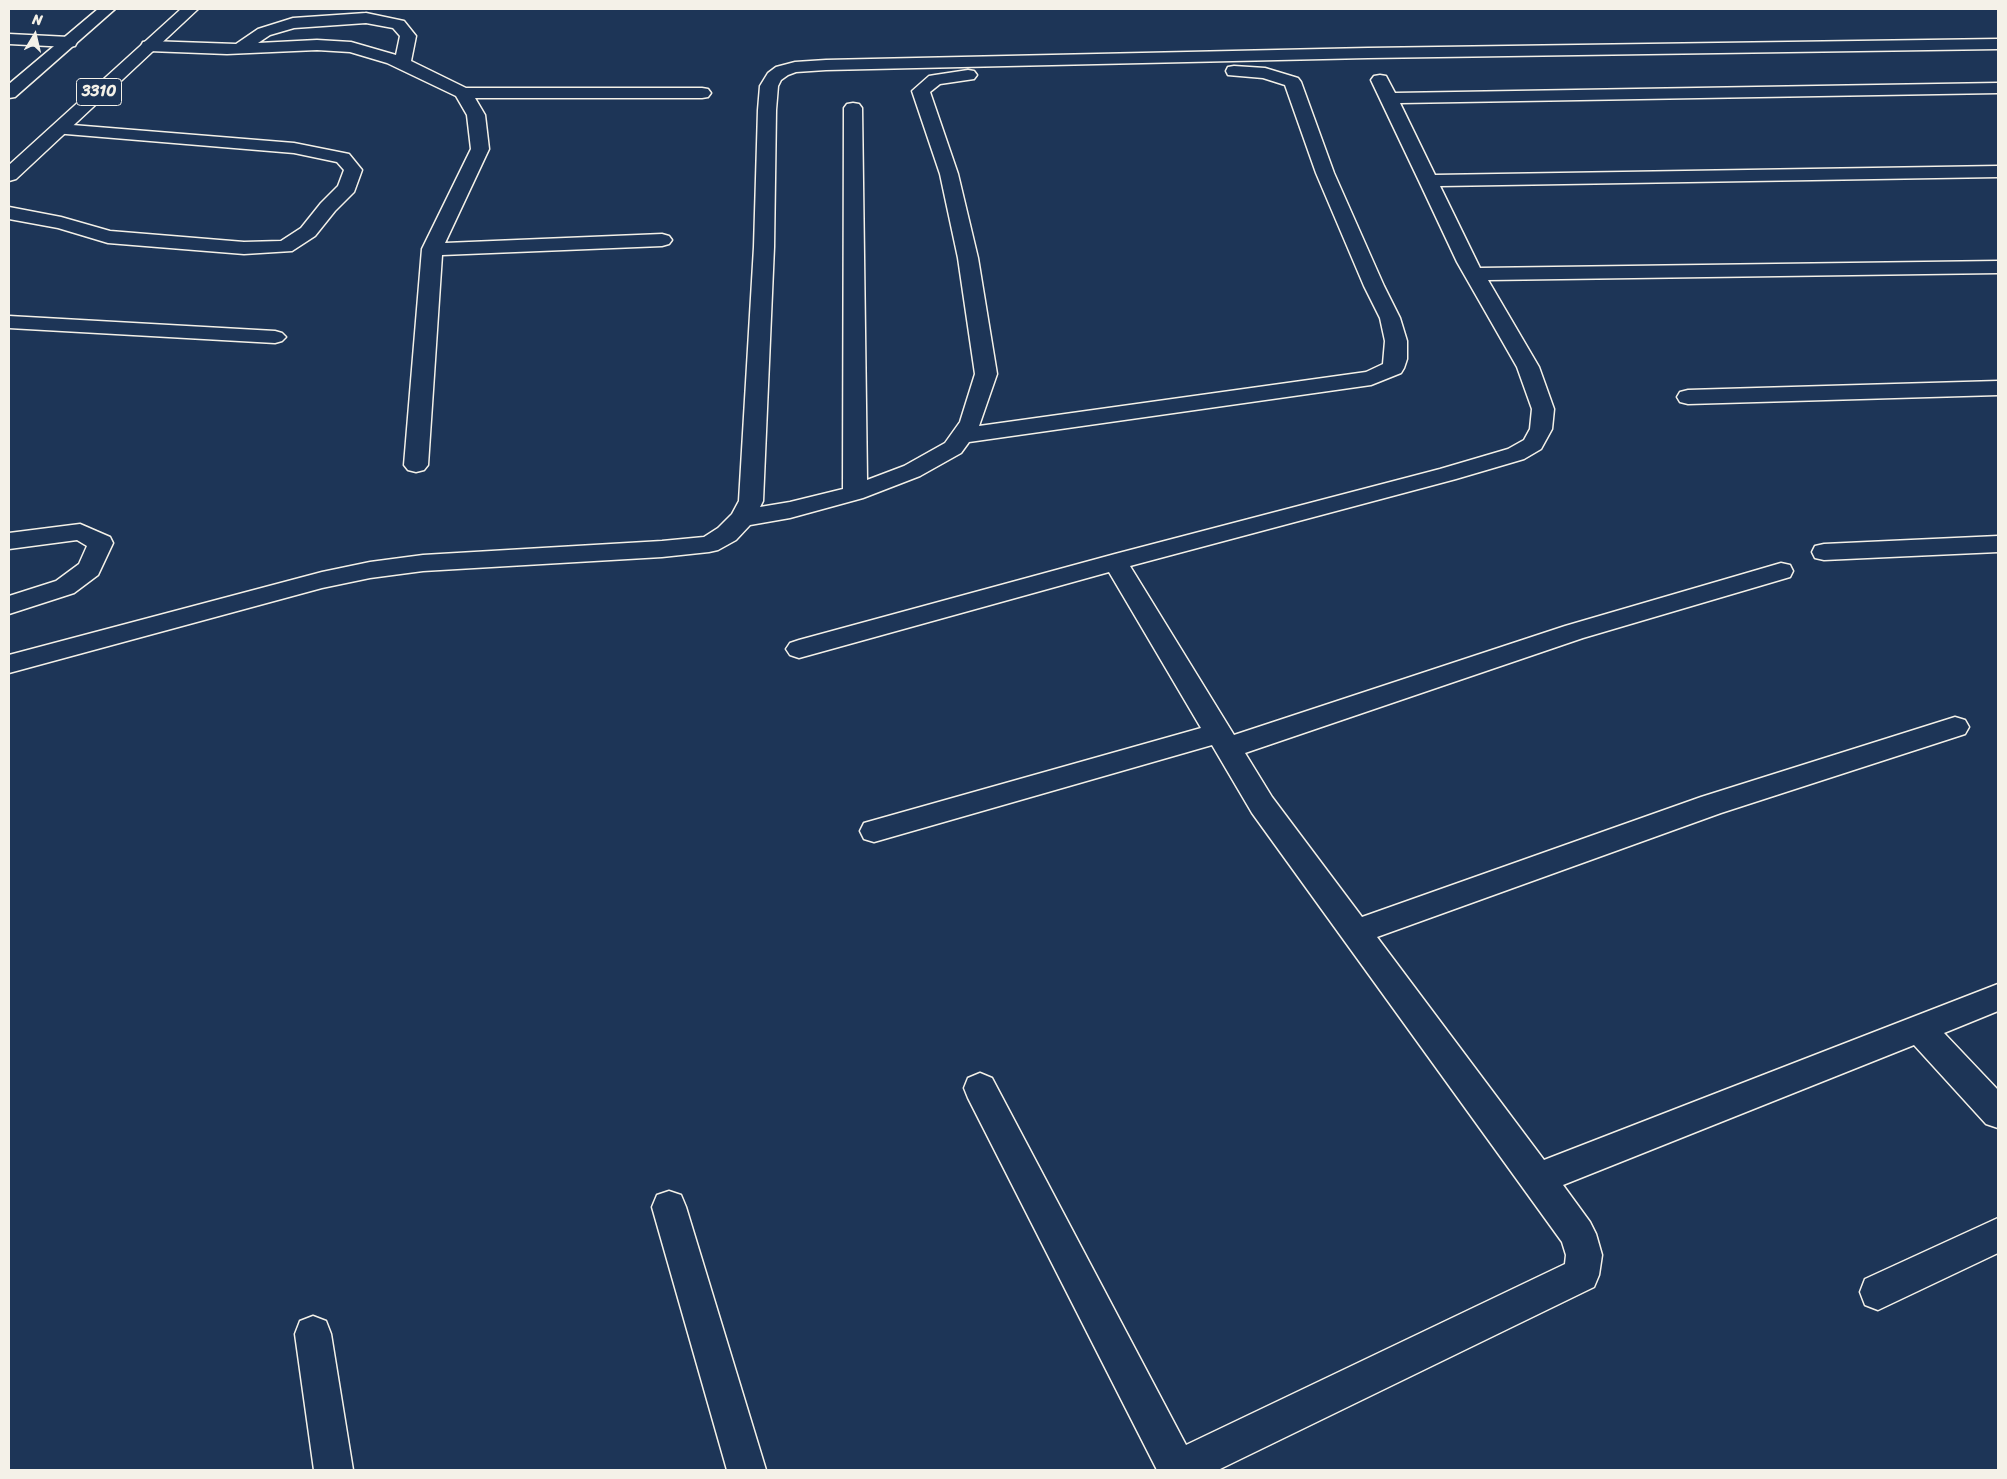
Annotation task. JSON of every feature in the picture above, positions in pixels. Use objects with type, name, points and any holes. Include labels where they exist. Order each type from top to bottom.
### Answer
[{"type":"street","points":[[9,93],[107,9]]},
{"type":"street","name":"3310","points":[[9,175],[190,9]]},
{"type":"street","points":[[235,49],[264,32],[293,23],[366,18],[398,24],[408,36],[402,64]]},
{"type":"street","points":[[9,38],[69,42]]},
{"type":"street","points":[[9,664],[331,578],[423,563],[662,549],[709,544],[728,534],[742,518],[751,501],[769,86],[774,77],[782,71],[794,67],[1378,52],[1998,44]]},
{"type":"street","points":[[149,46],[235,49],[317,45],[351,47],[402,64],[464,92],[702,93]]},
{"type":"street","points":[[742,518],[790,510],[855,493],[912,471],[953,448],[961,436],[971,422],[986,374],[968,258],[949,174],[920,91],[935,80],[964,75],[1230,71],[1265,73],[1292,82],[1325,173],[1374,286],[1390,318],[1396,341],[1396,358],[1393,368],[1371,378],[961,436]]},
{"type":"street","points":[[799,649],[1114,562],[1448,474],[1516,454],[1534,444],[1542,429],[1543,409],[1528,367],[1474,274],[1384,89],[1998,88]]},
{"type":"street","points":[[416,465],[432,249],[480,149],[476,115],[464,92]]},
{"type":"street","points":[[853,108],[855,493]]},
{"type":"street","points":[[9,213],[61,223],[108,236],[244,248],[285,248],[308,232],[328,207],[347,188],[353,170],[343,158],[294,148],[60,128]]},
{"type":"street","points":[[1428,181],[1998,171]]},
{"type":"street","points":[[432,249],[662,240]]},
{"type":"street","points":[[1474,274],[1998,267]]},
{"type":"street","points":[[9,322],[172,330],[275,338]]},
{"type":"street","points":[[1688,397],[1998,388]]},
{"type":"street","points":[[9,541],[80,532],[101,543],[89,569],[65,587],[9,605]]},
{"type":"street","points":[[1824,552],[1998,544]]},
{"type":"street","points":[[980,1088],[1177,1470],[1580,1275],[1584,1256],[1578,1234],[1262,804],[1114,562]]},
{"type":"street","points":[[874,831],[1222,740],[1574,632],[1781,571]]},
{"type":"street","points":[[1355,932],[1711,805],[1955,727]]},
{"type":"street","points":[[1537,1179],[1998,997]]},
{"type":"street","points":[[1920,1028],[1998,1112]]},
{"type":"street","points":[[670,1207],[747,1470]]},
{"type":"street","points":[[1878,1292],[1998,1235]]},
{"type":"street","points":[[313,1334],[334,1470]]}]
